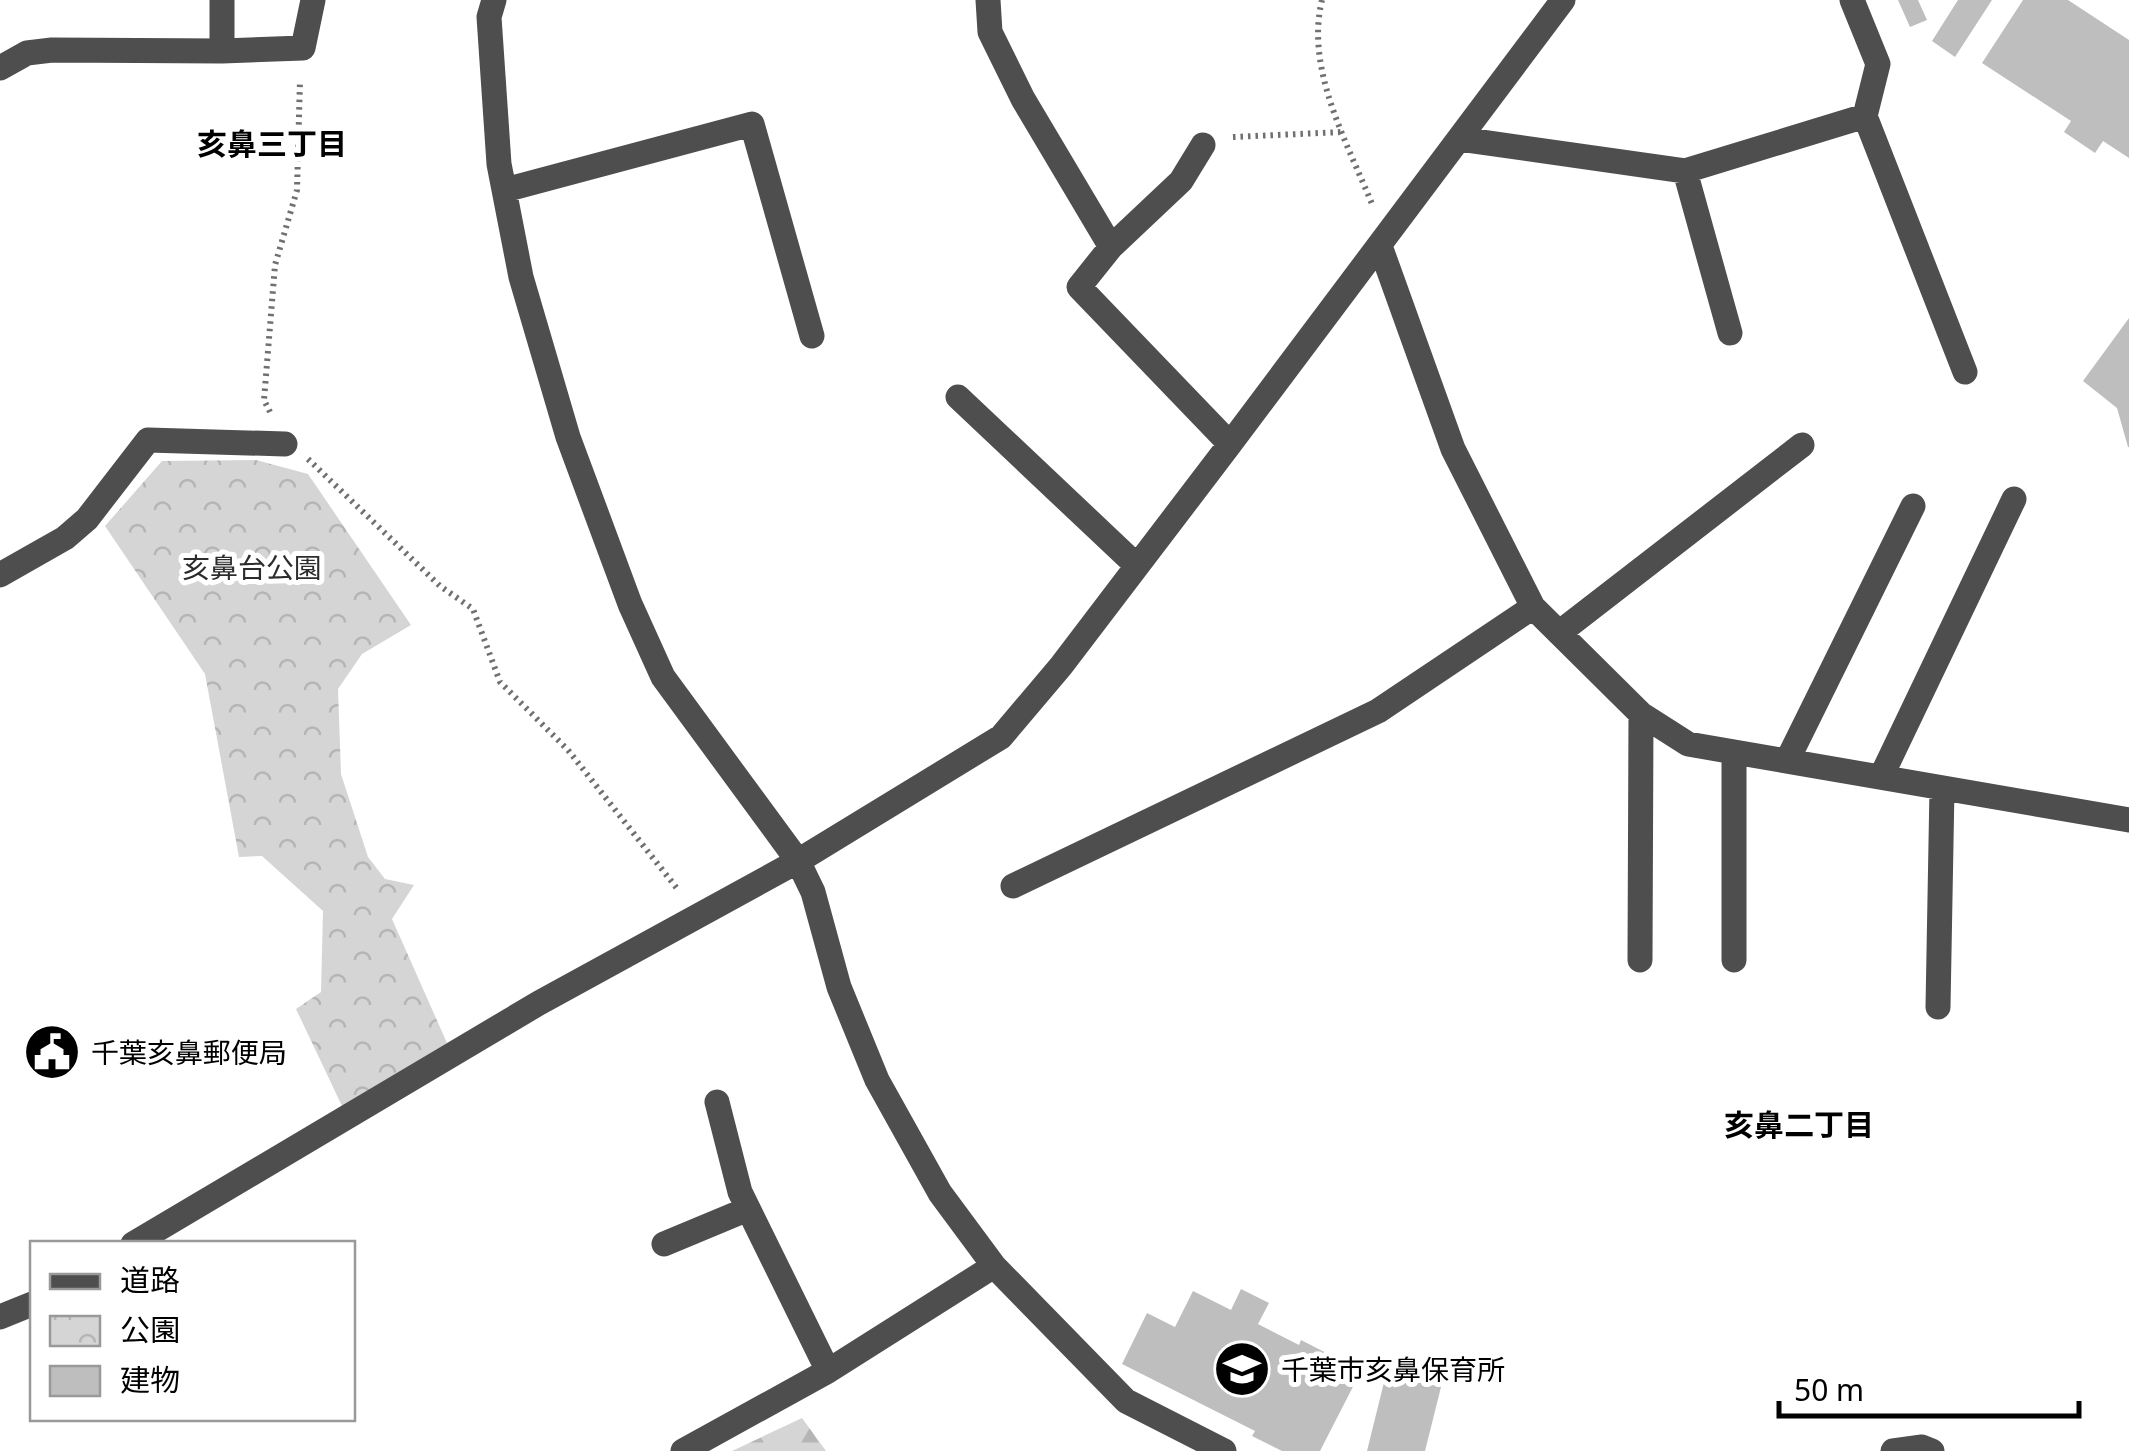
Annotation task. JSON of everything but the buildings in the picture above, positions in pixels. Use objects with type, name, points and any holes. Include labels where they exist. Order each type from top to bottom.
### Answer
[{"type":"street","points":[[222,0],[222,51]]},
{"type":"street","points":[[0,68],[27,53],[52,50],[302,48],[313,0]]},
{"type":"street","points":[[494,0],[489,17],[498,164],[522,278],[568,437],[630,604],[663,677],[798,861],[813,892],[838,987],[876,1080],[940,1193],[994,1266],[1126,1401],[1224,1451]]},
{"type":"street","points":[[988,0],[990,32],[1023,99],[1111,247]]},
{"type":"street","points":[[137,1241],[474,1040],[798,861],[1001,737],[1061,666],[1563,0]]},
{"type":"street","points":[[1852,0],[1878,64],[1864,116],[1966,372]]},
{"type":"street","points":[[1460,139],[1686,170],[1864,116]]},
{"type":"street","points":[[505,190],[752,124],[812,336]]},
{"type":"street","points":[[1203,146],[1180,182],[1111,247],[1079,287],[1230,444]]},
{"type":"street","points":[[1686,170],[1730,333]]},
{"type":"street","points":[[1383,242],[1453,448],[1533,608],[1641,714],[1688,744],[2129,820]]},
{"type":"street","points":[[958,397],[1137,566]]},
{"type":"street","points":[[0,574],[66,538],[88,519],[148,440],[285,444]]},
{"type":"street","points":[[1559,633],[1802,445]]},
{"type":"street","points":[[1881,777],[2014,499]]},
{"type":"street","points":[[1787,761],[1913,506]]},
{"type":"street","points":[[1013,886],[1378,711],[1533,608]]},
{"type":"street","points":[[1640,960],[1641,714]]},
{"type":"street","points":[[1734,752],[1734,960]]},
{"type":"street","points":[[1938,1007],[1942,788]]},
{"type":"street","points":[[717,1102],[740,1192],[828,1372]]},
{"type":"street","points":[[664,1244],[748,1209]]},
{"type":"street","points":[[683,1451],[828,1372],[994,1266]]},
{"type":"street","points":[[0,1318],[30,1305]]},
{"type":"street","points":[[1893,1451],[1932,1451]]},
{"type":"path","points":[[1322,0],[1317,20],[1326,90],[1383,242]]},
{"type":"path","points":[[302,48],[297,190],[275,265],[264,400],[285,444],[312,462],[440,586],[473,609],[500,682],[568,750],[698,916]]},
{"type":"path","points":[[1203,146],[1218,138],[1342,132]]},
{"type":"green space","name":"亥鼻台公園","points":[[256,460],[308,474],[411,625],[362,654],[338,689],[341,774],[368,857],[385,879],[414,885],[392,919],[447,1043],[342,1106],[296,1009],[321,992],[323,911],[262,856],[239,857],[205,674],[105,526],[162,461]]},
{"type":"green space","points":[[802,1418],[826,1451],[732,1451]]},
{"type":"place","name":"千葉亥鼻郵便局","points":[[52,1052]]},
{"type":"place","name":"千葉市亥鼻保育所","points":[[1242,1369]]},
{"type":"district","name":"亥鼻三丁目","points":[[272,143]]},
{"type":"district","name":"亥鼻二丁目","points":[[1799,1124]]}]
